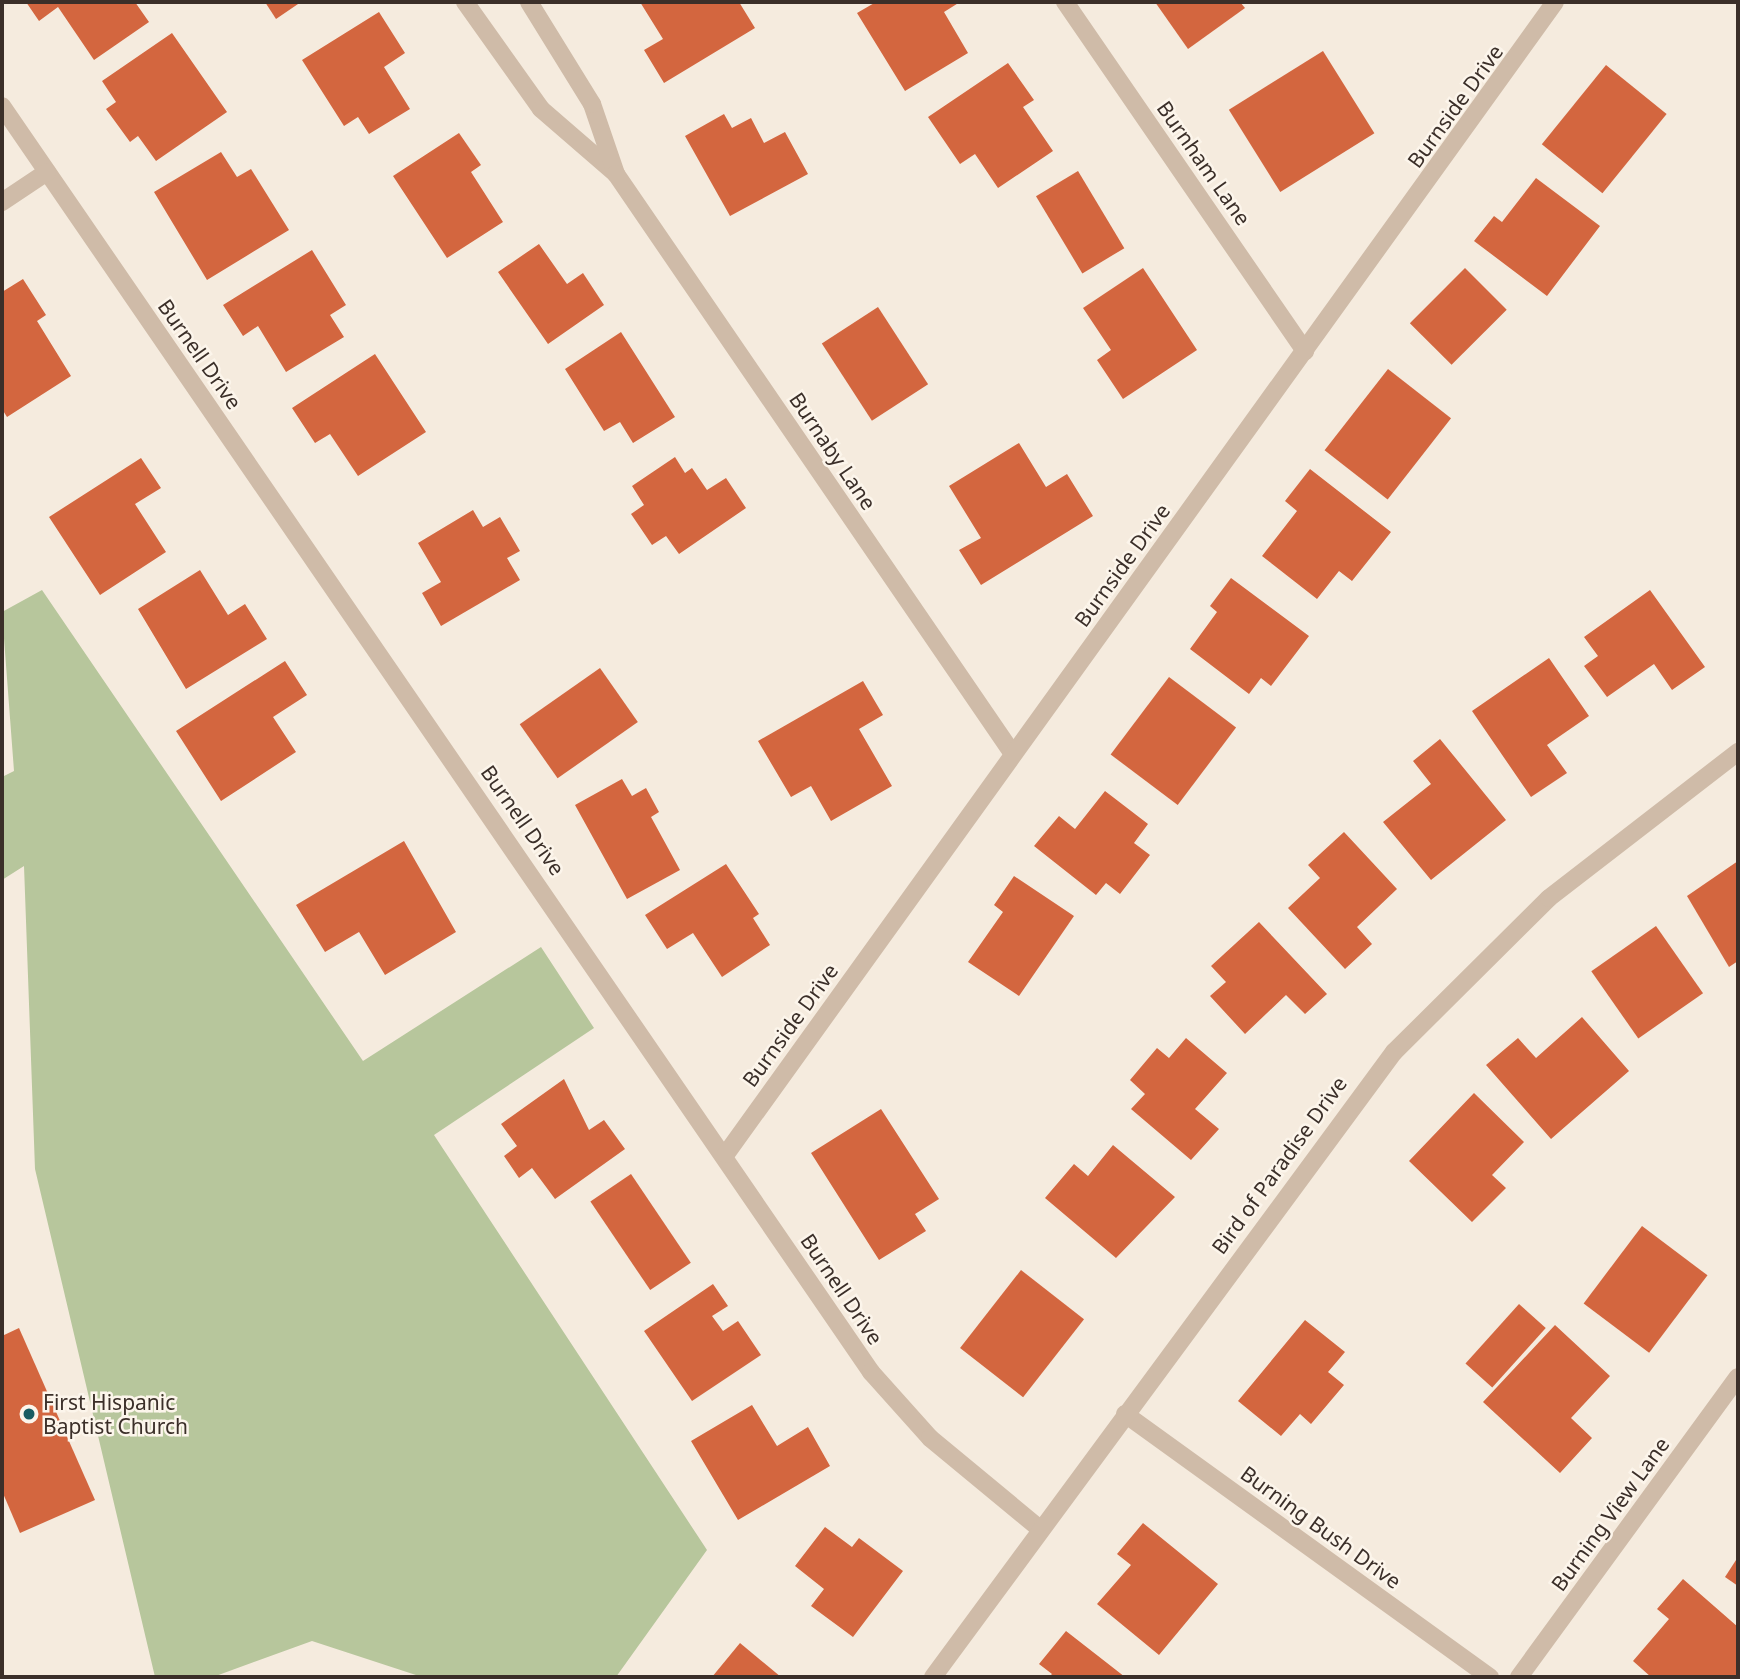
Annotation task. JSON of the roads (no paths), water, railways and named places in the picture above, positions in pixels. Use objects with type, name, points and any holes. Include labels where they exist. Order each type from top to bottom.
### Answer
[{"type":"street","name":"Burnaby Lane","points":[[465,2],[541,109],[616,174],[1013,754]]},
{"type":"street","name":"Burnaby Lane","points":[[529,2],[592,104],[616,174]]},
{"type":"street","name":"Burnham Lane","points":[[1065,2],[1306,351]]},
{"type":"street","name":"Burnside Drive","points":[[726,1154],[1555,2]]},
{"type":"street","name":"Burnell Drive","points":[[2,106],[726,1154],[890,1396],[930,1438],[1040,1529]]},
{"type":"street","points":[[2,202],[47,172]]},
{"type":"street","name":"Bird of Paradise Drive","points":[[933,1677],[1341,1117],[1426,1016],[1549,898],[1738,752]]},
{"type":"street","name":"Burning View Lane","points":[[1519,1677],[1738,1377]]},
{"type":"street","name":"Burning Bush Drive","points":[[1125,1415],[1490,1677]]},
{"type":"place","name":"First Hispanic Baptist Church","points":[[29,1414]]}]
